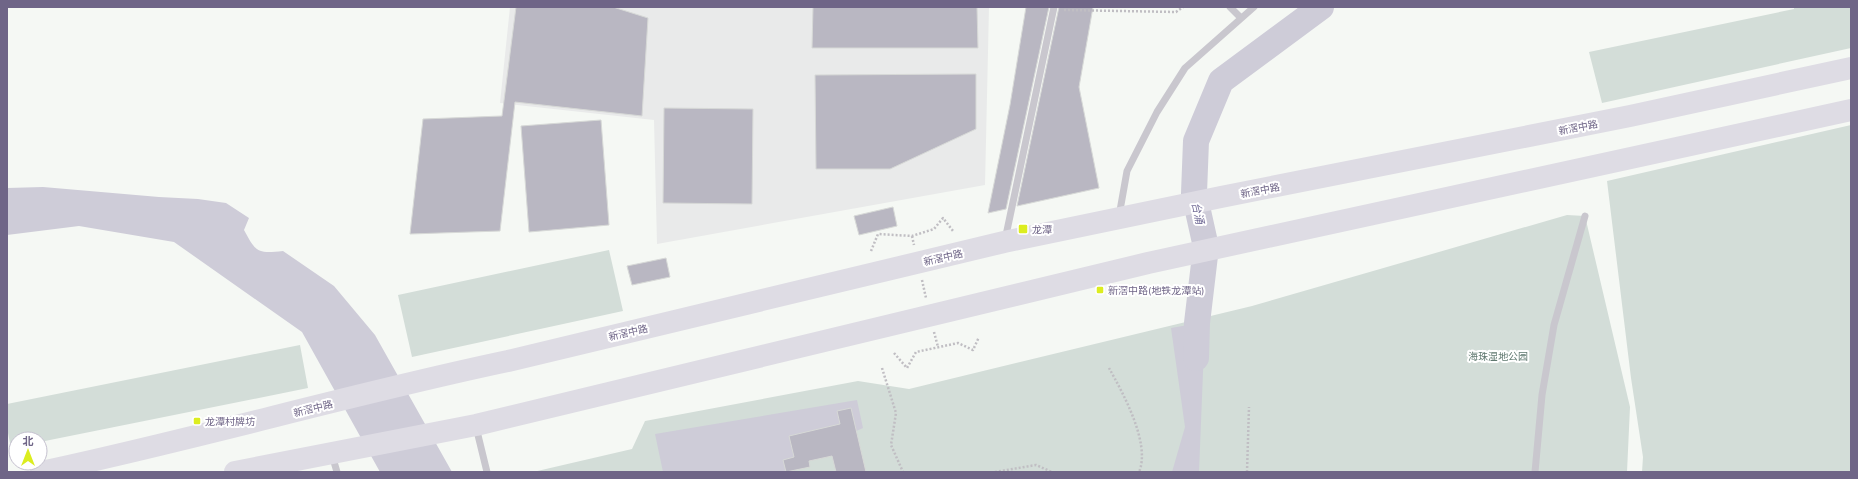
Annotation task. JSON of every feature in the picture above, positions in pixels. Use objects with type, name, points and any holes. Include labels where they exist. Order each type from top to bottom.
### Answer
[{"type":"highway","name":"新滘中路","points":[[40,472],[324,405],[431,377],[508,361],[1004,242],[1221,197],[1630,116],[1851,68]]},
{"type":"highway","points":[[235,472],[339,458],[446,430],[476,425],[1148,263],[1851,110]]},
{"type":"lane","points":[[1230,7],[1241,18]]},
{"type":"lane","points":[[1128,216],[1127,171],[1157,112],[1185,68],[1254,7]]},
{"type":"lane","points":[[1004,242],[1053,8]]},
{"type":"lane","points":[[1535,472],[1542,395],[1554,325],[1585,216]]},
{"type":"lane","points":[[476,425],[487,472]]},
{"type":"path","points":[[1053,8],[1176,12],[1183,7]]},
{"type":"path","points":[[871,251],[878,234],[912,236],[934,229],[943,218],[953,231]]},
{"type":"path","points":[[912,236],[915,251]]},
{"type":"path","points":[[920,273],[927,303]]},
{"type":"path","points":[[932,325],[938,347]]},
{"type":"path","points":[[894,353],[907,368],[916,352],[958,343],[973,350],[979,337]]},
{"type":"path","points":[[882,368],[896,413],[891,445],[903,472]]},
{"type":"path","points":[[1109,368],[1119,386],[1141,440],[1143,455],[1139,472]]},
{"type":"path","points":[[1247,472],[1249,407]]},
{"type":"path","points":[[995,472],[1036,465],[1052,472]]},
{"type":"shaded area","points":[[510,7],[989,7],[985,185],[657,244],[654,120],[500,103]]},
{"type":"shaded area","points":[[43,187],[198,199],[226,203],[249,218],[244,230],[258,250],[268,252],[283,251],[334,286],[375,335],[452,472],[380,472],[302,332],[174,242],[79,226],[7,235],[7,188]]},
{"type":"shaded area","points":[[1205,322],[1199,472],[1172,472],[1185,427],[1171,328]]},
{"type":"shaded area","points":[[857,400],[863,428],[832,442],[783,472],[663,472],[655,434]]},
{"type":"green space","points":[[1794,7],[1851,7],[1851,48],[1602,103],[1589,52],[1794,9]]},
{"type":"green space","points":[[1851,125],[1851,472],[1642,472],[1643,457],[1631,378],[1607,181]]},
{"type":"green space","name":"海珠湿地公园","points":[[1567,215],[1585,216],[1630,407],[1627,472],[533,472],[632,449],[645,421],[858,381],[909,389],[1252,306]]},
{"type":"green space","points":[[609,250],[623,311],[412,357],[398,295]]},
{"type":"green space","points":[[300,345],[308,388],[48,440],[48,431],[8,431],[8,433],[7,404]]},
{"type":"building","points":[[516,7],[613,7],[648,18],[642,116],[515,102],[500,231],[410,234],[423,119],[502,116]]},
{"type":"building","points":[[813,7],[977,7],[978,48],[812,48]]},
{"type":"building","points":[[1026,7],[1049,7],[1006,209],[988,213],[1010,105]]},
{"type":"building","name":"龙潭","points":[[1059,7],[1093,7],[1079,87],[1099,188],[1017,206]]},
{"type":"building","points":[[976,74],[976,129],[890,169],[816,169],[815,75]]},
{"type":"building","points":[[664,108],[753,109],[752,204],[663,203]]},
{"type":"building","points":[[601,120],[609,225],[529,232],[521,126]]},
{"type":"building","points":[[893,207],[897,226],[859,235],[854,216]]},
{"type":"building","points":[[666,258],[670,277],[632,285],[627,266]]},
{"type":"building","points":[[851,408],[866,472],[836,472],[832,456],[809,461],[810,467],[786,472],[783,460],[794,457],[789,436],[840,424],[837,411]]},
{"type":"waterway","name":"台涌","points":[[1196,358],[1197,323],[1206,247],[1194,193],[1196,141],[1221,81],[1321,7]]},
{"type":"place","name":"龙潭","points":[[1023,229]]},
{"type":"place","name":"新滘中路(地铁龙潭站)","points":[[1100,290]]},
{"type":"place","name":"龙潭村牌坊","points":[[197,421]]}]
